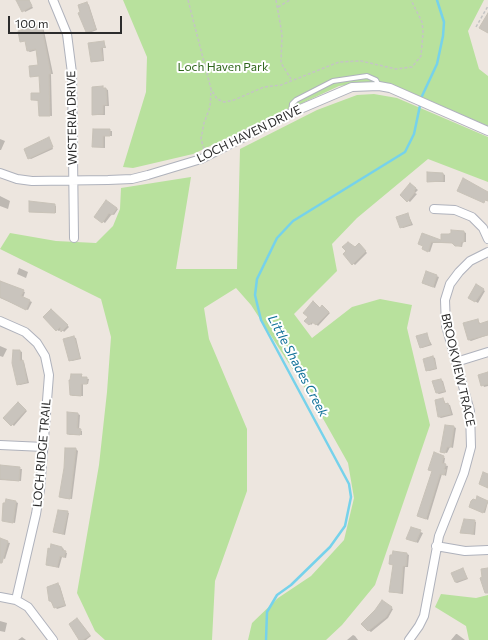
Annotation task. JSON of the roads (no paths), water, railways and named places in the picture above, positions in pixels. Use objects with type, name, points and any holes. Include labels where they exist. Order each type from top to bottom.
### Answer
[{"type":"street","name":"WISTERIA DRIVE","points":[[53,0],[67,34],[72,73],[74,238]]},
{"type":"street","name":"LOCH HAVEN DRIVE","points":[[0,173],[24,180],[132,179],[168,169],[208,155],[291,114],[352,87],[379,86],[390,88],[488,131]]},
{"type":"street","points":[[434,209],[455,210],[472,217],[483,228],[488,238]]},
{"type":"street","name":"BROOKVIEW TRACE","points":[[409,640],[419,626],[427,604],[436,546],[442,527],[464,473],[472,447],[470,410],[446,326],[445,300],[450,284],[459,272],[470,261],[488,252]]},
{"type":"street","name":"LOCH RIDGE TRAIL","points":[[0,321],[25,332],[36,343],[45,356],[49,375],[44,447],[36,514],[16,600]]},
{"type":"street","points":[[456,362],[488,352]]},
{"type":"street","points":[[0,445],[44,447]]},
{"type":"street","points":[[436,546],[465,551],[488,550]]},
{"type":"street","points":[[0,597],[16,600],[28,607],[53,640]]},
{"type":"lane","points":[[291,114],[292,104],[296,100],[333,81],[367,76],[376,80],[379,86]]},
{"type":"waterway","name":"Little Shades Creek","points":[[266,640],[267,612],[277,595],[291,585],[330,547],[345,526],[351,497],[349,484],[261,320],[255,295],[257,279],[277,238],[293,221],[405,152],[414,134],[422,96],[437,64],[443,36],[444,22],[437,0]]},
{"type":"park label","name":"Loch Haven Park","points":[[223,67]]}]
